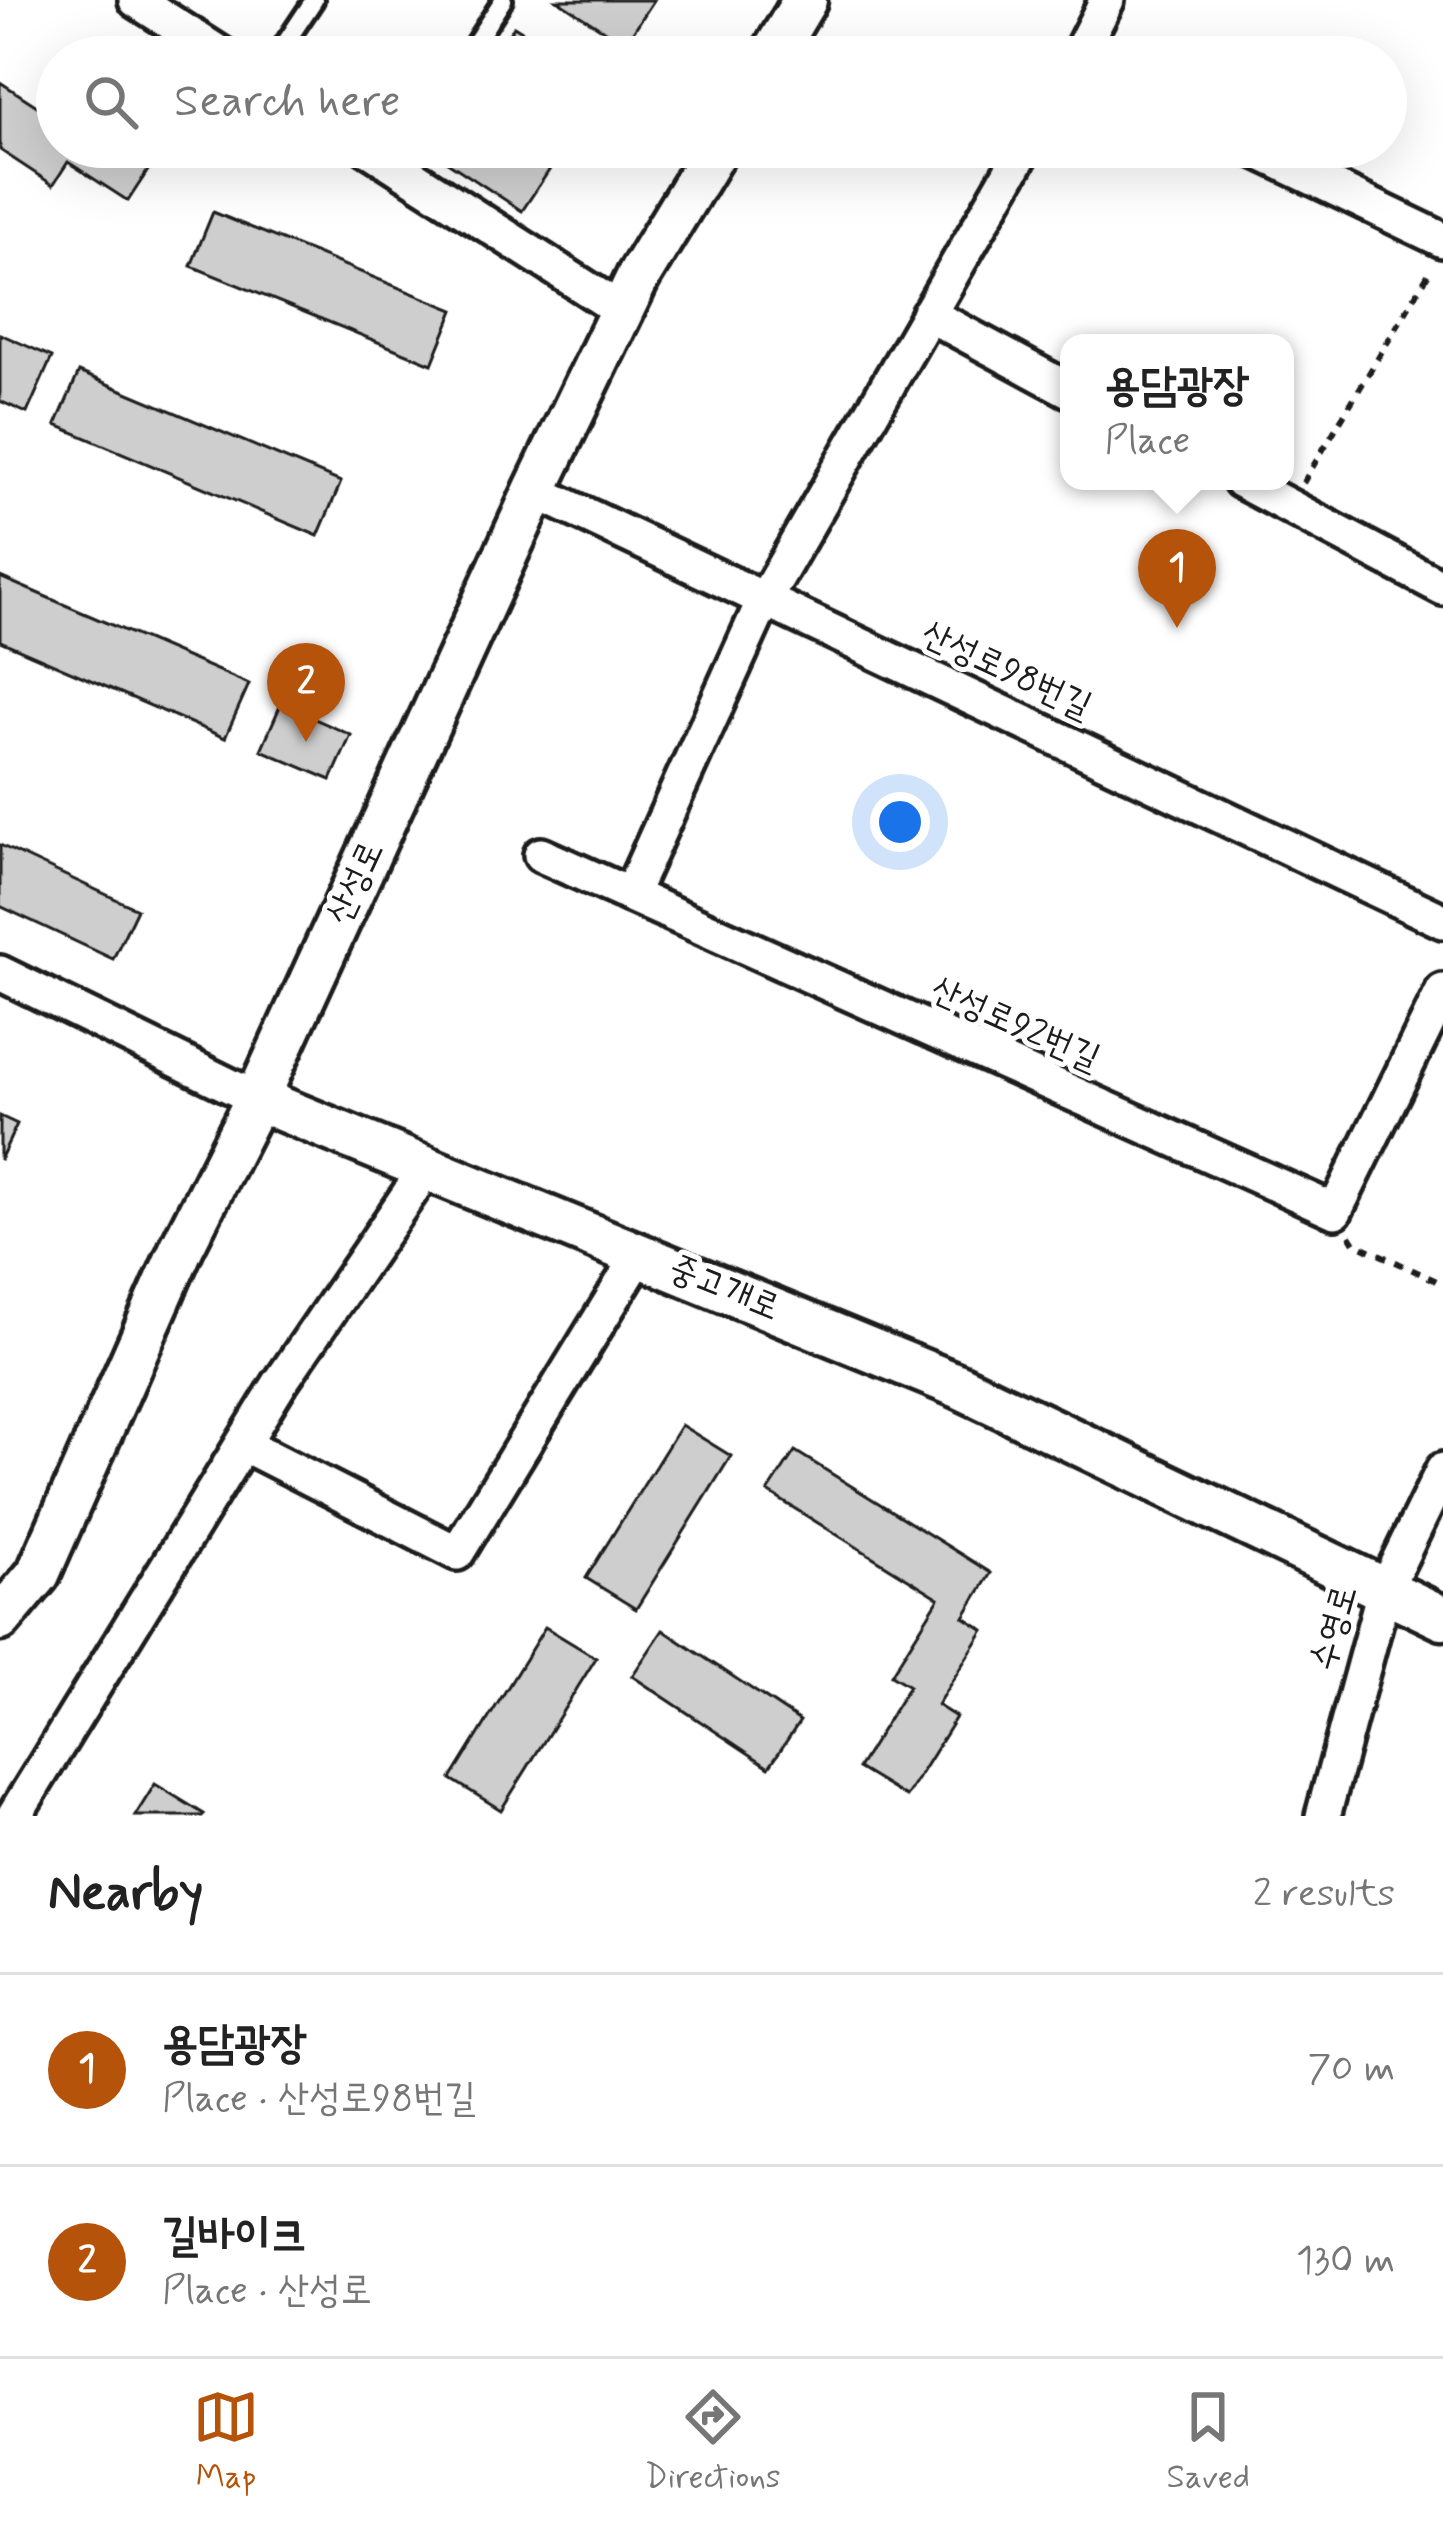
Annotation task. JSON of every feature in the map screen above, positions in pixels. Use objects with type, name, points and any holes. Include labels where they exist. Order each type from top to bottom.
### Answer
[{"type":"street","points":[[784,36],[806,0]]},
{"type":"street","points":[[1089,36],[1107,0]]},
{"type":"street","points":[[139,1],[193,36]]},
{"type":"street","points":[[411,168],[622,311]]},
{"type":"street","name":"산성로","points":[[0,1619],[38,1574],[182,1247],[257,1099],[535,491],[622,311],[705,168]]},
{"type":"street","points":[[630,895],[764,600],[1013,168]]},
{"type":"street","points":[[1293,168],[1443,240]]},
{"type":"street","points":[[928,314],[1060,385]]},
{"type":"street","points":[[1258,490],[1443,588]]},
{"type":"street","name":"산성로98번길","points":[[535,491],[1443,920]]},
{"type":"street","name":"산성로92번길","points":[[541,855],[1335,1211]]},
{"type":"street","name":"중고개로","points":[[0,973],[257,1099],[959,1386],[1443,1618]]},
{"type":"street","points":[[1335,1211],[1443,991]]},
{"type":"street","points":[[14,1816],[280,1383],[428,1166]]},
{"type":"street","points":[[245,1445],[457,1552],[640,1254]]},
{"type":"street","name":"수영로","points":[[1323,1816],[1384,1592],[1443,1470]]},
{"type":"lane","points":[[290,36],[314,0]]},
{"type":"lane","points":[[480,36],[503,0]]},
{"type":"path","points":[[1289,507],[1443,250]]},
{"type":"path","points":[[1335,1211],[1355,1243],[1443,1284]]},
{"type":"building","points":[[557,0],[654,0],[630,36],[613,36]]},
{"type":"building","points":[[514,26],[530,36],[508,36]]},
{"type":"building","points":[[0,82],[36,105],[36,168],[64,168],[53,185],[0,150]]},
{"type":"building","points":[[77,168],[150,168],[128,201]]},
{"type":"building","points":[[456,168],[551,168],[522,211]]},
{"type":"building","points":[[213,212],[454,310],[432,364],[191,266]]},
{"type":"building","points":[[0,334],[52,357],[27,413],[0,401]]},
{"type":"building","points":[[79,372],[341,482],[318,536],[56,425]]},
{"type":"building","points":[[0,577],[249,684],[225,738],[0,641]]},
{"type":"building","points":[[281,704],[351,735],[331,780],[261,750]]},
{"type":"building","points":[[0,845],[137,909],[113,959],[0,906]]},
{"type":"building","points":[[0,1116],[17,1124],[0,1160]]},
{"type":"building","points":[[681,1425],[731,1456],[636,1609],[586,1578]]},
{"type":"building","points":[[795,1451],[991,1573],[964,1617],[984,1630],[937,1705],[956,1717],[906,1797],[858,1768],[909,1686],[891,1675],[939,1598],[768,1492]]},
{"type":"building","points":[[545,1627],[596,1658],[501,1810],[451,1779]]},
{"type":"building","points":[[663,1630],[800,1721],[769,1767],[632,1676]]},
{"type":"building","points":[[155,1784],[204,1814],[135,1816]]},
{"type":"place","name":"용담광장","points":[[1177,628]]},
{"type":"place","name":"길바이크","points":[[306,742]]}]
